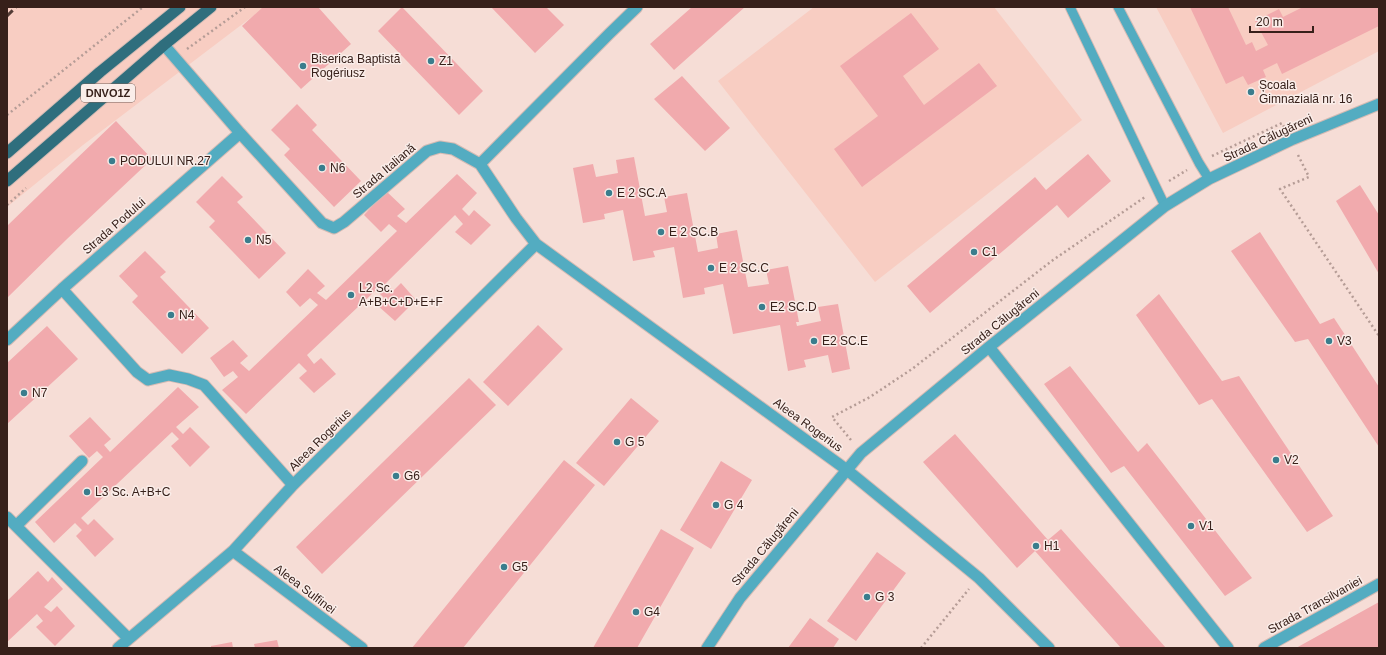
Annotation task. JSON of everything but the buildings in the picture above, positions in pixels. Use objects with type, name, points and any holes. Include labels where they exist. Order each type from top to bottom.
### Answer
[{"type":"main road","name":"DNVO1Z","points":[[7,153],[100,72],[180,7]]},
{"type":"main road","name":"DNVO1Z","points":[[7,181],[164,45],[211,7]]},
{"type":"street","points":[[480,164],[598,44],[637,7]]},
{"type":"street","name":"Strada Italiană","points":[[164,45],[240,133],[322,223],[334,228],[344,222],[427,151],[440,147],[453,149],[480,164]]},
{"type":"street","name":"Strada Călugăreni","points":[[707,648],[740,598],[861,453],[989,348],[1165,206],[1209,180],[1291,140],[1379,104]]},
{"type":"street","name":"Strada Podului","points":[[7,340],[62,289],[240,133]]},
{"type":"street","name":"Aleea Rogerius","points":[[480,164],[516,218],[536,244],[847,470],[979,578],[1049,648]]},
{"type":"street","name":"Aleea Rogerius","points":[[118,648],[128,638],[232,552],[293,485],[536,244]]},
{"type":"street","points":[[62,289],[137,372],[148,380],[169,375],[188,379],[204,385],[293,485]]},
{"type":"street","points":[[989,348],[1228,648]]},
{"type":"street","points":[[16,526],[82,461]]},
{"type":"street","points":[[7,517],[128,638]]},
{"type":"street","name":"Aleea Sulfinei","points":[[232,552],[362,648]]},
{"type":"street","name":"Strada Transilvaniei","points":[[1264,648],[1379,584]]},
{"type":"lane","points":[[1070,7],[1165,206]]},
{"type":"lane","points":[[1118,7],[1209,180]]},
{"type":"path","points":[[7,115],[143,7]]},
{"type":"path","points":[[175,58],[245,7]]},
{"type":"path","points":[[861,453],[832,417],[870,397],[912,369],[1053,260],[1157,189],[1199,162],[1282,123],[1309,176],[1280,189],[1379,336]]},
{"type":"path","points":[[7,205],[31,184]]},
{"type":"path","points":[[921,648],[979,578]]},
{"type":"shaded area","points":[[7,7],[265,7],[83,145],[7,207]]},
{"type":"shaded area","points":[[814,7],[994,7],[1082,120],[875,282],[718,81]]},
{"type":"shaded area","name":"Școala Gimnazială nr. 16","points":[[1156,7],[1379,7],[1379,51],[1223,133]]},
{"type":"railway","points":[[7,16],[16,7]]},
{"type":"place","name":"Z1","points":[[431,61]]},
{"type":"place","name":"Biserica Baptistă Rogériusz","points":[[303,66]]},
{"type":"place","name":"Școala Gimnazială nr. 16","points":[[1251,92]]},
{"type":"place","name":"PODULUI NR.27","points":[[112,161]]},
{"type":"place","name":"N6","points":[[322,168]]},
{"type":"place","name":"E 2 SC.A","points":[[609,193]]},
{"type":"place","name":"E 2 SC.B","points":[[661,232]]},
{"type":"place","name":"N5","points":[[248,240]]},
{"type":"place","name":"C1","points":[[974,252]]},
{"type":"place","name":"E 2 SC.C","points":[[711,268]]},
{"type":"place","name":"L2 Sc. A+B+C+D+E+F","points":[[351,295]]},
{"type":"place","name":"E2 SC.D","points":[[762,307]]},
{"type":"place","name":"N4","points":[[171,315]]},
{"type":"place","name":"E2 SC.E","points":[[814,341]]},
{"type":"place","name":"V3","points":[[1329,341]]},
{"type":"place","name":"N7","points":[[24,393]]},
{"type":"place","name":"G 5","points":[[617,442]]},
{"type":"place","name":"V2","points":[[1276,460]]},
{"type":"place","name":"G6","points":[[396,476]]},
{"type":"place","name":"L3 Sc. A+B+C","points":[[87,492]]},
{"type":"place","name":"G 4","points":[[716,505]]},
{"type":"place","name":"V1","points":[[1191,526]]},
{"type":"place","name":"H1","points":[[1036,546]]},
{"type":"place","name":"G5","points":[[504,567]]},
{"type":"place","name":"G 3","points":[[867,597]]},
{"type":"place","name":"G4","points":[[636,612]]}]
